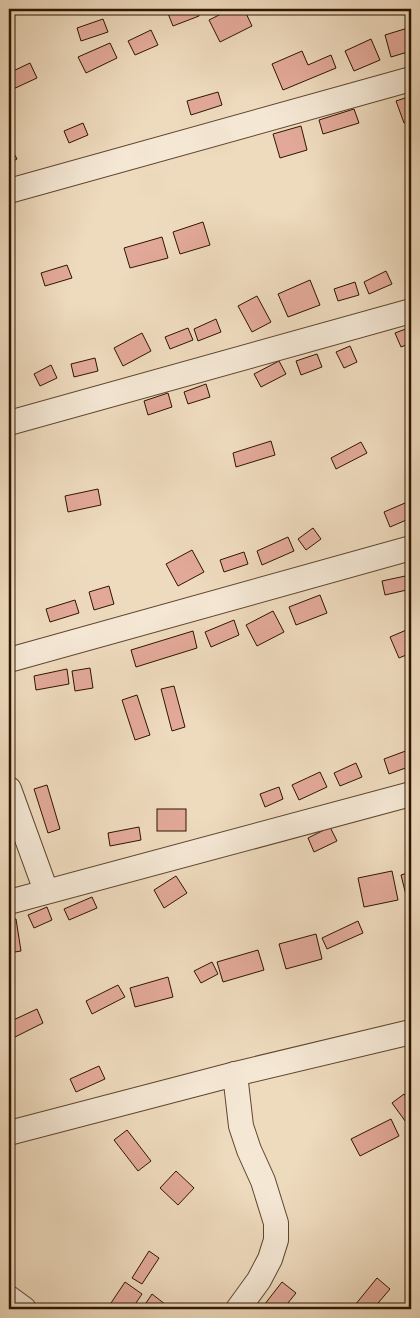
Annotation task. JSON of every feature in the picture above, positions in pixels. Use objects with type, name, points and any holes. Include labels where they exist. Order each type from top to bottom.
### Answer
[{"type":"street","points":[[9,191],[411,79]]},
{"type":"street","points":[[9,423],[411,311]]},
{"type":"street","points":[[9,660],[411,548]]},
{"type":"street","points":[[9,789],[46,891]]},
{"type":"street","points":[[9,902],[411,794]]},
{"type":"street","points":[[9,1133],[235,1074],[411,1032]]},
{"type":"street","points":[[235,1074],[241,1126],[263,1181],[276,1223],[276,1240],[270,1259],[260,1280],[238,1309]]},
{"type":"street","points":[[9,1298],[24,1309]]},
{"type":"building","points":[[172,9],[197,9],[199,16],[173,26],[167,11]]},
{"type":"building","points":[[231,9],[244,9],[252,26],[220,42],[209,20]]},
{"type":"building","points":[[103,19],[108,32],[81,41],[77,28]]},
{"type":"building","points":[[411,27],[411,51],[391,57],[385,35]]},
{"type":"building","points":[[151,30],[158,45],[135,55],[128,41]]},
{"type":"building","points":[[371,39],[380,60],[354,71],[345,51]]},
{"type":"building","points":[[110,43],[117,58],[86,73],[78,57]]},
{"type":"building","points":[[302,51],[308,65],[331,55],[336,68],[283,90],[272,64]]},
{"type":"building","points":[[30,63],[37,78],[11,90],[9,73]]},
{"type":"building","points":[[218,92],[222,105],[191,115],[187,101]]},
{"type":"building","points":[[411,96],[411,120],[404,123],[396,101]]},
{"type":"building","points":[[354,109],[359,123],[323,134],[319,120]]},
{"type":"building","points":[[83,123],[88,135],[69,143],[64,131]]},
{"type":"building","points":[[301,126],[307,150],[280,158],[273,134]]},
{"type":"building","points":[[9,146],[17,159],[9,163]]},
{"type":"building","points":[[203,222],[210,245],[180,254],[173,232]]},
{"type":"building","points":[[162,237],[168,258],[130,268],[124,248]]},
{"type":"building","points":[[67,265],[72,278],[45,286],[41,273]]},
{"type":"building","points":[[411,268],[411,282],[410,282],[406,269]]},
{"type":"building","points":[[386,271],[392,284],[369,294],[364,282]]},
{"type":"building","points":[[310,280],[320,305],[288,317],[278,294]]},
{"type":"building","points":[[355,282],[359,295],[338,301],[334,289]]},
{"type":"building","points":[[257,296],[271,322],[252,332],[238,306]]},
{"type":"building","points":[[216,319],[221,332],[198,341],[194,329]]},
{"type":"building","points":[[411,327],[411,343],[401,347],[395,333]]},
{"type":"building","points":[[188,328],[193,340],[170,349],[165,337]]},
{"type":"building","points":[[142,333],[151,351],[123,366],[114,348]]},
{"type":"building","points":[[350,346],[357,362],[344,368],[336,352]]},
{"type":"building","points":[[317,354],[322,367],[301,375],[296,361]]},
{"type":"building","points":[[95,358],[98,371],[74,377],[71,364]]},
{"type":"building","points":[[279,361],[286,374],[261,387],[254,374]]},
{"type":"building","points":[[51,365],[57,378],[40,386],[34,374]]},
{"type":"building","points":[[206,384],[210,397],[188,404],[184,392]]},
{"type":"building","points":[[168,393],[172,407],[148,415],[144,401]]},
{"type":"building","points":[[271,441],[275,455],[236,467],[233,453]]},
{"type":"building","points":[[361,442],[367,453],[336,469],[331,458]]},
{"type":"building","points":[[98,489],[101,505],[68,512],[65,496]]},
{"type":"building","points":[[405,503],[411,518],[390,527],[384,512]]},
{"type":"building","points":[[313,528],[321,539],[306,550],[298,539]]},
{"type":"building","points":[[288,537],[294,551],[262,565],[257,551]]},
{"type":"building","points":[[192,550],[204,572],[178,586],[166,564]]},
{"type":"building","points":[[244,552],[248,564],[224,572],[220,560]]},
{"type":"building","points":[[410,575],[411,589],[385,595],[382,581]]},
{"type":"building","points":[[109,586],[114,604],[94,610],[89,592]]},
{"type":"building","points":[[320,595],[327,613],[296,625],[289,607]]},
{"type":"building","points":[[75,600],[79,613],[50,622],[46,609]]},
{"type":"building","points":[[273,611],[284,632],[257,646],[246,625]]},
{"type":"building","points":[[234,620],[239,635],[211,647],[205,632]]},
{"type":"building","points":[[411,628],[411,653],[399,658],[390,637]]},
{"type":"building","points":[[193,631],[197,648],[136,667],[131,650]]},
{"type":"building","points":[[90,668],[93,688],[75,691],[72,671]]},
{"type":"building","points":[[67,669],[69,684],[36,690],[34,676]]},
{"type":"building","points":[[174,686],[185,727],[172,731],[161,689]]},
{"type":"building","points":[[137,695],[150,735],[135,740],[122,700]]},
{"type":"building","points":[[411,749],[411,766],[389,774],[384,759]]},
{"type":"building","points":[[356,763],[362,777],[340,786],[334,773]]},
{"type":"building","points":[[320,772],[327,787],[299,800],[292,785]]},
{"type":"building","points":[[47,785],[60,829],[48,833],[34,789]]},
{"type":"building","points":[[279,787],[283,799],[265,807],[260,794]]},
{"type":"building","points":[[157,809],[186,809],[186,831],[157,831]]},
{"type":"building","points":[[139,827],[141,840],[110,846],[108,833]]},
{"type":"building","points":[[330,827],[337,841],[314,852],[308,838]]},
{"type":"building","points":[[392,871],[398,900],[364,907],[358,878]]},
{"type":"building","points":[[411,872],[411,893],[406,895],[401,875]]},
{"type":"building","points":[[176,876],[187,893],[164,908],[154,890]]},
{"type":"building","points":[[92,897],[97,908],[69,920],[64,909]]},
{"type":"building","points":[[47,907],[52,920],[34,928],[28,915]]},
{"type":"building","points":[[16,919],[21,951],[9,953],[9,920]]},
{"type":"building","points":[[358,921],[363,933],[327,949],[322,938]]},
{"type":"building","points":[[316,934],[322,959],[286,969],[279,944]]},
{"type":"building","points":[[258,950],[264,970],[223,982],[217,962]]},
{"type":"building","points":[[212,962],[218,974],[201,983],[194,971]]},
{"type":"building","points":[[168,977],[173,997],[135,1007],[130,988]]},
{"type":"building","points":[[118,985],[125,997],[92,1014],[86,1001]]},
{"type":"building","points":[[37,1009],[43,1023],[9,1040],[9,1022]]},
{"type":"building","points":[[99,1066],[105,1079],[76,1092],[70,1079]]},
{"type":"building","points":[[404,1094],[411,1103],[411,1129],[392,1103]]},
{"type":"building","points":[[391,1119],[399,1136],[360,1156],[351,1139]]},
{"type":"building","points":[[127,1130],[151,1161],[138,1171],[114,1140]]},
{"type":"building","points":[[176,1171],[194,1188],[178,1205],[160,1188]]},
{"type":"building","points":[[149,1251],[159,1258],[142,1284],[132,1278]]},
{"type":"building","points":[[377,1278],[390,1289],[373,1309],[359,1309],[355,1305]]},
{"type":"building","points":[[125,1282],[142,1294],[132,1309],[107,1309]]},
{"type":"building","points":[[282,1282],[296,1293],[283,1309],[261,1309]]},
{"type":"building","points":[[152,1294],[170,1308],[154,1309],[146,1303]]}]
